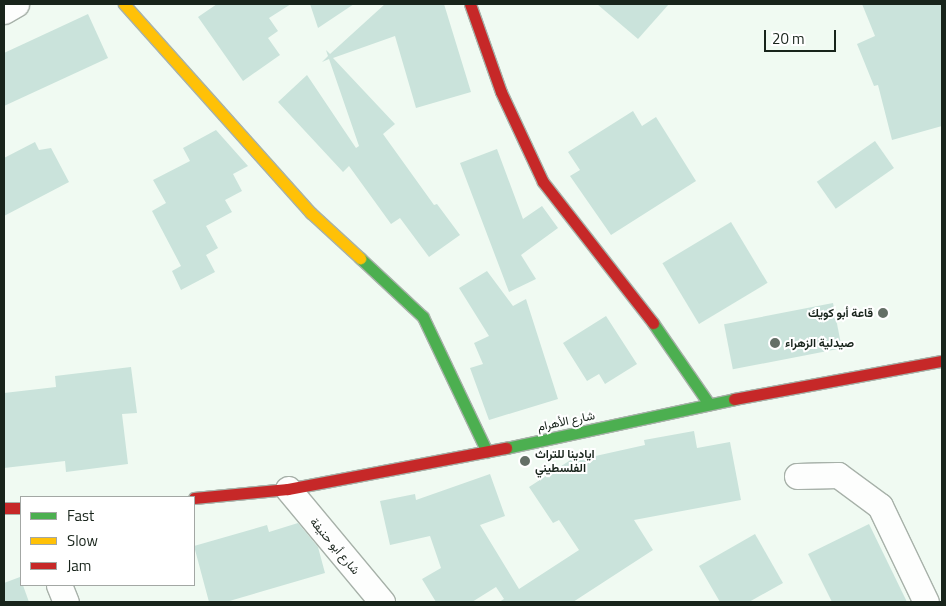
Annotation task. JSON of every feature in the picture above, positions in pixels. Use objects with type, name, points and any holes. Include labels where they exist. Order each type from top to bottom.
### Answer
[{"type":"street","points":[[4,11],[16,4]]},
{"type":"street","points":[[124,4],[311,213],[423,317],[487,452]]},
{"type":"street","points":[[470,4],[501,92],[543,182],[627,286],[709,404]]},
{"type":"street","name":"شارع الأهرام","points":[[195,498],[288,490],[487,452],[709,404],[942,361]]},
{"type":"street","points":[[797,476],[838,475],[880,506],[926,602]]},
{"type":"street","name":"شارع أبو حنيفة","points":[[288,490],[382,602]]},
{"type":"street","points":[[4,508],[20,508]]},
{"type":"street","points":[[59,586],[66,602]]},
{"type":"building","points":[[217,4],[291,4],[269,18],[278,31],[268,38],[280,55],[243,81],[198,17]]},
{"type":"building","points":[[310,4],[354,4],[318,28]]},
{"type":"building","points":[[385,4],[444,4],[471,92],[416,108],[395,36],[333,58],[395,124],[383,134],[434,205],[437,204],[460,235],[429,257],[400,218],[391,224],[349,166],[343,172],[278,102],[307,75],[356,148],[359,146],[329,59],[322,62],[328,56],[326,50],[330,54]]},
{"type":"building","points":[[597,4],[669,4],[638,39]]},
{"type":"building","points":[[862,4],[942,4],[942,126],[892,140],[878,85],[874,86],[857,44],[875,36]]},
{"type":"building","points":[[88,14],[108,58],[4,106],[4,53]]},
{"type":"building","points":[[633,111],[642,126],[656,117],[696,181],[611,235],[570,176],[580,170],[568,152]]},
{"type":"building","points":[[216,130],[248,166],[233,174],[242,191],[225,200],[232,212],[206,226],[218,248],[206,255],[215,272],[181,290],[172,271],[181,266],[152,211],[166,203],[153,180],[190,161],[183,148]]},
{"type":"building","points":[[875,141],[894,168],[836,209],[817,182]]},
{"type":"building","points":[[35,142],[39,150],[51,148],[69,182],[4,216],[4,158]]},
{"type":"building","points":[[497,149],[523,219],[542,206],[558,228],[521,255],[536,279],[509,292],[460,163]]},
{"type":"building","points":[[731,222],[768,283],[699,324],[662,263]]},
{"type":"building","points":[[487,271],[513,306],[526,299],[558,399],[489,420],[470,368],[483,364],[474,343],[489,336],[459,288]]},
{"type":"building","points":[[833,303],[842,348],[733,369],[724,324]]},
{"type":"building","points":[[606,316],[637,364],[605,384],[599,374],[587,381],[563,343]]},
{"type":"building","points":[[131,367],[137,413],[122,414],[128,464],[66,472],[65,461],[4,468],[4,393],[56,387],[55,376]]},
{"type":"building","points":[[694,431],[697,448],[730,442],[741,500],[634,520],[653,550],[573,602],[499,602],[504,599],[496,587],[472,602],[436,602],[422,579],[441,568],[430,536],[390,545],[380,501],[415,494],[416,500],[490,474],[505,516],[480,525],[519,589],[579,550],[559,520],[553,523],[529,487],[586,450],[591,457],[645,445],[644,440]]},
{"type":"building","points":[[298,523],[318,547],[325,573],[226,602],[209,602],[195,546],[267,525],[269,532]]},
{"type":"building","points":[[869,524],[907,602],[832,602],[808,554]]},
{"type":"building","points":[[755,534],[783,583],[749,602],[720,602],[699,566]]},
{"type":"building","points":[[20,577],[20,586],[23,586],[29,602],[4,602],[4,583]]},
{"type":"traffic: fast","points":[[360,258],[423,317],[487,452]]},
{"type":"traffic: fast","points":[[653,323],[709,404]]},
{"type":"traffic: fast","points":[[506,448],[734,399]]},
{"type":"traffic: slow","points":[[124,4],[311,213],[360,258]]},
{"type":"traffic: jam","points":[[470,4],[501,92],[543,182],[653,323]]},
{"type":"traffic: jam","points":[[734,399],[942,361]]},
{"type":"traffic: jam","points":[[195,498],[288,489],[506,448]]},
{"type":"traffic: jam","points":[[4,508],[20,508]]},
{"type":"place","name":"قاعة أبو كويك","points":[[883,313]]},
{"type":"place","name":"صيدلية الزهراء","points":[[775,343]]},
{"type":"place","name":"ايادينا للتراث الفلسطيني","points":[[525,461]]}]
